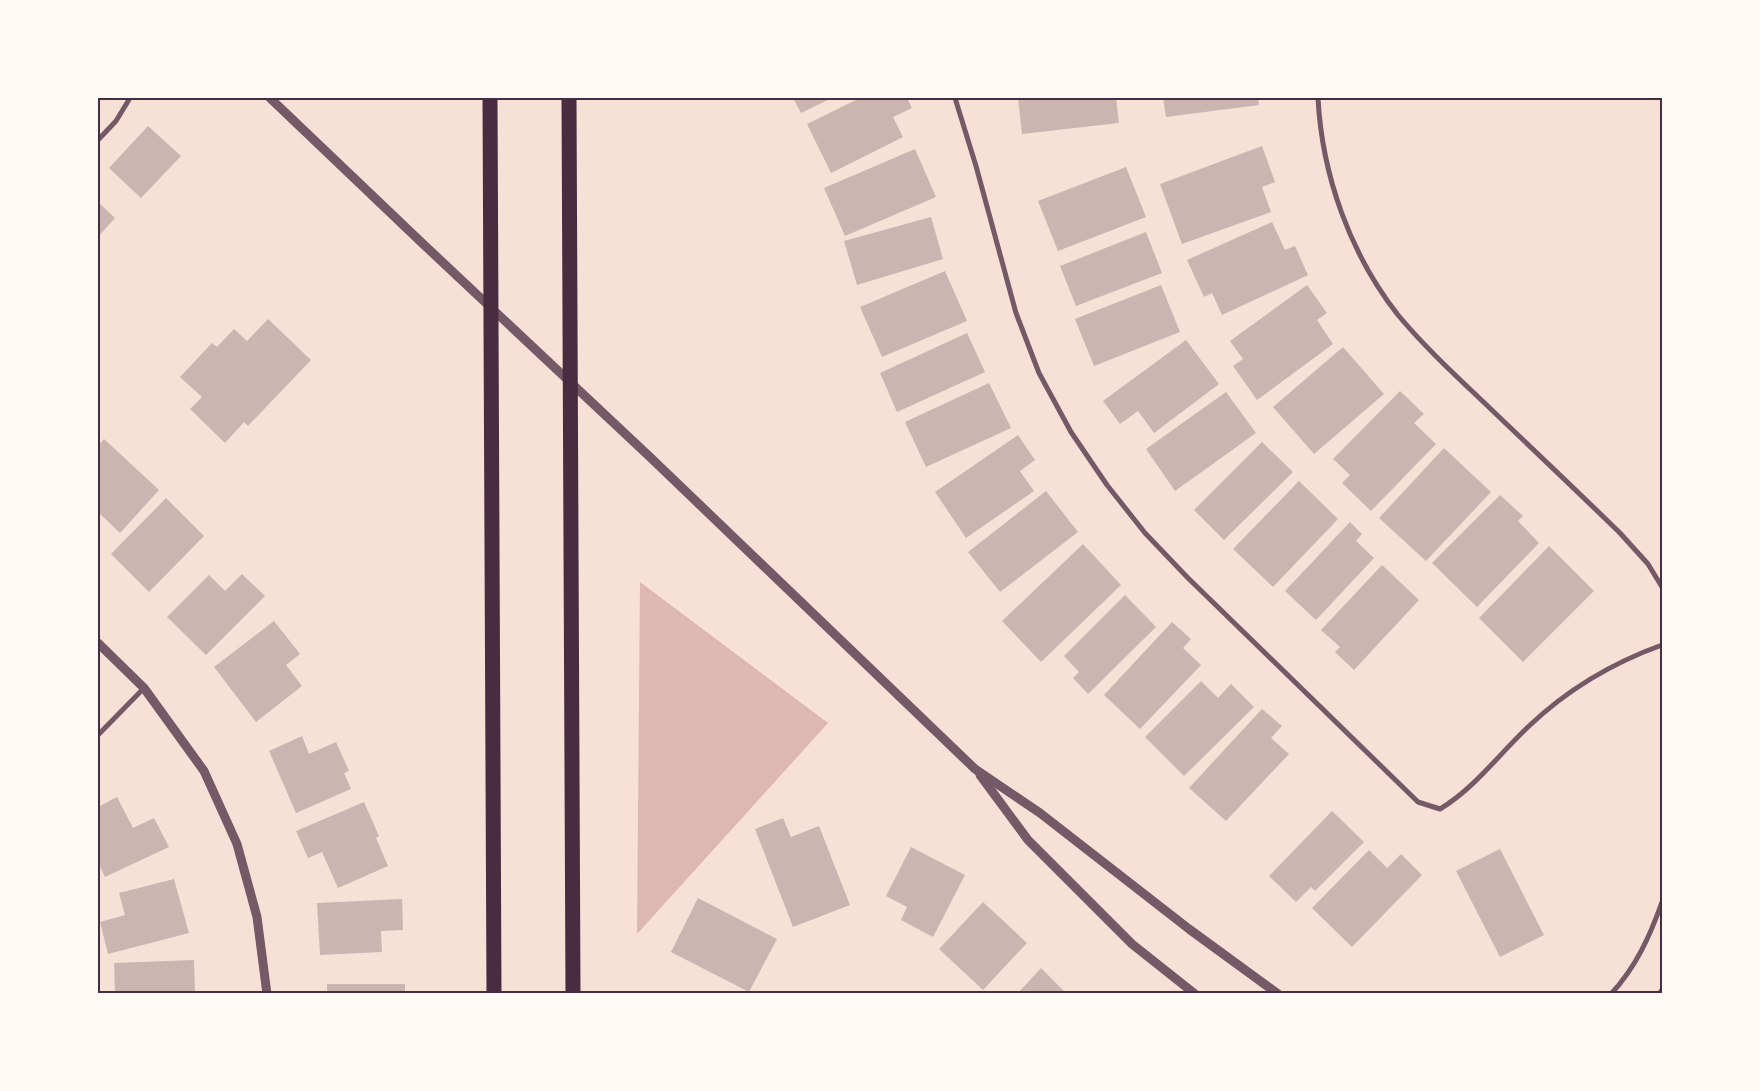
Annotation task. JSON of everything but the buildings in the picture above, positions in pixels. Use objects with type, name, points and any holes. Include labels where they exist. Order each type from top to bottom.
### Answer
[{"type":"highway","points":[[490,98],[494,994]]},
{"type":"highway","points":[[568,98],[573,994]]},
{"type":"street","points":[[98,140],[116,121],[130,98]]},
{"type":"street","points":[[270,98],[651,458],[976,769],[1040,813],[1189,929],[1278,994]]},
{"type":"street","points":[[954,98],[976,166],[1016,313],[1039,373],[1071,432],[1107,485],[1145,534],[1418,802],[1440,809],[1456,799],[1474,784],[1528,726],[1556,702],[1585,681],[1620,662],[1662,645]]},
{"type":"street","points":[[1318,98],[1319,120],[1328,169],[1339,205],[1353,240],[1375,281],[1398,314],[1432,353],[1620,533],[1648,564],[1662,587]]},
{"type":"street","points":[[98,643],[144,688],[204,771],[237,844],[257,917],[267,994]]},
{"type":"street","points":[[98,735],[144,688]]},
{"type":"street","points":[[976,769],[1028,840],[1132,944],[1196,994]]},
{"type":"street","points":[[1611,994],[1638,958],[1647,942],[1662,902]]},
{"type":"street","points":[[1659,994],[1662,990]]},
{"type":"shaded area","points":[[640,582],[828,723],[637,934]]}]
